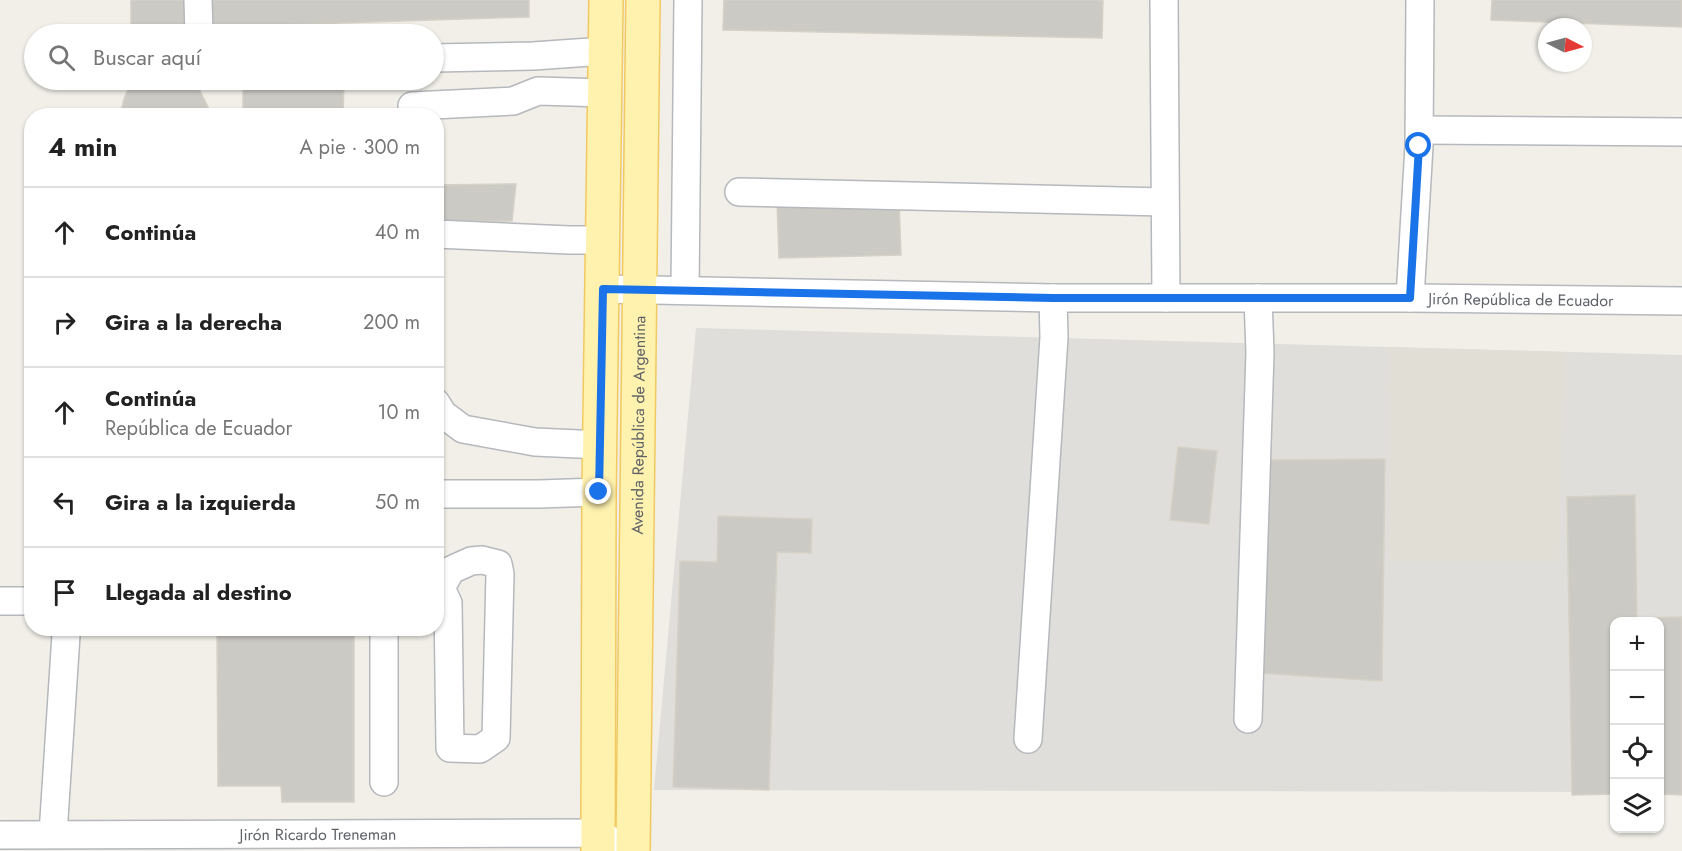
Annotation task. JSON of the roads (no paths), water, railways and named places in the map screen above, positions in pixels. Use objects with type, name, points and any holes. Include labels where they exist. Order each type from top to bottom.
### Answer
[{"type":"main road","points":[[598,842],[599,492],[606,0]]},
{"type":"main road","name":"Avenida República de Argentina","points":[[631,851],[643,0]]},
{"type":"street","points":[[198,0],[199,24]]},
{"type":"street","points":[[685,290],[688,0]]},
{"type":"street","points":[[1164,0],[1166,298]]},
{"type":"street","points":[[1410,298],[1420,130],[1420,0]]},
{"type":"street","points":[[444,58],[533,56],[605,51]]},
{"type":"street","points":[[412,106],[513,101],[538,91],[605,93]]},
{"type":"street","points":[[1420,130],[1682,132]]},
{"type":"street","points":[[739,192],[1164,202]]},
{"type":"street","points":[[444,234],[603,240]]},
{"type":"street","name":"Jirón República de Ecuador","points":[[603,289],[1053,298],[1682,301]]},
{"type":"street","points":[[1028,739],[1054,337],[1053,298]]},
{"type":"street","points":[[1248,719],[1260,353],[1258,298]]},
{"type":"street","points":[[444,415],[463,429],[535,442],[600,445]]},
{"type":"street","points":[[444,495],[599,492]]},
{"type":"street","points":[[444,580],[451,570],[471,561],[482,560],[498,564],[500,574],[496,738],[480,749],[450,748],[448,603],[444,596]]},
{"type":"street","points":[[0,601],[24,601]]},
{"type":"street","points":[[53,834],[66,636]]},
{"type":"street","points":[[384,636],[384,782]]},
{"type":"street","name":"Jirón Ricardo Treneman","points":[[0,835],[598,842],[631,851]]}]
